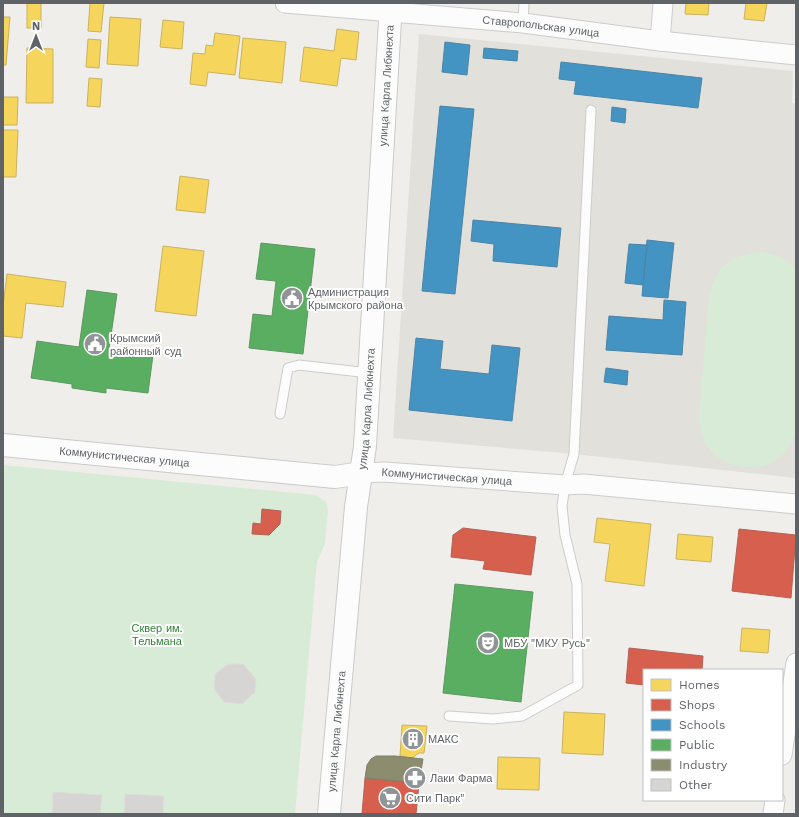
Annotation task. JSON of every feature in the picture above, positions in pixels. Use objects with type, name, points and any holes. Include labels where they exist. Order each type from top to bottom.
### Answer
[{"type":"main road","name":"улица Карла Либкнехта","points":[[329,814],[356,506],[362,473],[391,8]]},
{"type":"main road","name":"Коммунистическая улица","points":[[3,445],[335,477],[362,473]]},
{"type":"street","name":"Ставропольская улица","points":[[285,3],[391,8],[660,41],[796,55]]},
{"type":"street","points":[[660,41],[663,3]]},
{"type":"street","name":"Коммунистическая улица","points":[[362,473],[384,472],[565,485],[583,484],[796,504]]},
{"type":"street","points":[[783,750],[794,689],[796,663]]},
{"type":"street","points":[[773,814],[775,801]]},
{"type":"lane","points":[[523,23],[524,3]]},
{"type":"lane","points":[[449,716],[493,719],[522,716],[578,685],[577,584],[565,535],[562,506],[565,485],[574,454],[592,110]]},
{"type":"lane","points":[[280,414],[288,368],[299,365],[369,373]]},
{"type":"shaded area","points":[[419,34],[793,71],[792,103],[796,104],[796,478],[574,454],[393,438]]},
{"type":"green space","points":[[762,252],[781,257],[796,269],[796,430],[790,444],[781,456],[764,465],[744,467],[725,462],[710,450],[702,434],[699,415],[709,296],[713,285],[721,269],[727,263],[741,256]]},
{"type":"green space","name":"Сквер им. Тельмана","points":[[3,465],[316,495],[326,502],[328,510],[325,544],[317,561],[295,814],[3,814]]},
{"type":"building: Homes","points":[[27,3],[41,3],[41,28],[27,28]]},
{"type":"building: Homes","points":[[90,3],[104,3],[101,32],[88,31]]},
{"type":"building: Homes","points":[[686,3],[709,3],[708,15],[685,14]]},
{"type":"building: Homes","points":[[746,3],[767,3],[764,21],[744,19]]},
{"type":"building: Homes","points":[[3,17],[10,17],[6,65],[3,65]]},
{"type":"building: Homes","points":[[110,17],[141,19],[138,66],[107,64]]},
{"type":"building: Homes","points":[[163,20],[184,22],[182,49],[160,47]]},
{"type":"building: Homes","points":[[337,29],[359,32],[356,60],[341,58],[337,86],[300,81],[304,47],[334,51]]},
{"type":"building: Homes","points":[[215,33],[240,36],[235,75],[208,72],[206,86],[190,84],[193,53],[205,54],[206,45],[213,46]]},
{"type":"building: Homes","points":[[243,38],[286,42],[282,83],[239,78]]},
{"type":"building: Homes","points":[[88,39],[101,40],[99,68],[86,67]]},
{"type":"building: Homes","points":[[27,48],[53,49],[53,103],[26,103]]},
{"type":"building: Homes","points":[[89,78],[102,79],[100,107],[87,106]]},
{"type":"building: Homes","points":[[3,97],[18,97],[17,125],[3,125]]},
{"type":"building: Homes","points":[[3,130],[18,130],[16,177],[3,177]]},
{"type":"building: Homes","points":[[180,176],[209,180],[205,213],[176,210]]},
{"type":"building: Homes","points":[[163,246],[204,251],[196,316],[155,311]]},
{"type":"building: Homes","points":[[7,274],[66,282],[63,307],[26,303],[22,338],[3,336],[3,306]]},
{"type":"building: Homes","points":[[597,518],[651,524],[644,586],[605,581],[610,544],[594,542]]},
{"type":"building: Homes","points":[[678,534],[713,537],[711,562],[676,559]]},
{"type":"building: Homes","points":[[742,628],[770,630],[768,653],[740,651]]},
{"type":"building: Homes","points":[[564,712],[605,714],[603,755],[562,753]]},
{"type":"building: Homes","name":"МАКС","points":[[402,725],[427,726],[424,753],[419,753],[412,758],[400,756]]},
{"type":"building: Homes","points":[[498,757],[540,758],[539,790],[497,789]]},
{"type":"building: Shops","points":[[262,509],[281,511],[280,524],[269,535],[252,534],[253,523],[261,524]]},
{"type":"building: Shops","points":[[463,528],[536,537],[531,575],[483,569],[485,561],[451,557],[453,535]]},
{"type":"building: Shops","points":[[739,529],[796,535],[791,598],[732,591]]},
{"type":"building: Shops","points":[[629,648],[703,656],[702,669],[643,669],[643,685],[626,683]]},
{"type":"building: Shops","name":"Сити Парк\"","points":[[365,778],[419,783],[416,814],[362,814]]},
{"type":"building: Schools","points":[[445,42],[470,45],[467,75],[442,72]]},
{"type":"building: Schools","points":[[484,48],[518,51],[517,61],[483,58]]},
{"type":"building: Schools","points":[[561,62],[702,78],[698,108],[574,94],[576,81],[559,79]]},
{"type":"building: Schools","points":[[440,106],[474,109],[455,294],[422,291]]},
{"type":"building: Schools","points":[[612,107],[626,109],[625,123],[611,121]]},
{"type":"building: Schools","points":[[473,220],[561,228],[557,267],[493,261],[494,244],[471,241]]},
{"type":"building: Schools","points":[[647,240],[674,243],[668,298],[642,296]]},
{"type":"building: Schools","points":[[629,244],[647,245],[643,285],[625,283]]},
{"type":"building: Schools","points":[[664,300],[686,302],[682,355],[606,350],[609,316],[663,320]]},
{"type":"building: Schools","points":[[416,338],[443,341],[440,369],[489,374],[492,345],[520,348],[512,421],[409,410]]},
{"type":"building: Schools","points":[[606,368],[628,371],[627,385],[604,382]]},
{"type":"building: Public","name":"Администрация Крымского района","points":[[261,243],[315,249],[303,354],[249,348],[253,314],[272,316],[276,281],[256,279]]},
{"type":"building: Public","name":"Крымский районный суд","points":[[87,290],[117,294],[109,349],[153,355],[148,393],[106,388],[106,393],[72,388],[72,384],[31,378],[37,341],[79,347]]},
{"type":"building: Public","name":"МБУ \"МКУ Русь\"","points":[[455,584],[533,592],[521,702],[443,693]]},
{"type":"building: Industry","points":[[376,756],[395,756],[423,759],[419,783],[365,778],[367,765],[371,759]]},
{"type":"building: Other","points":[[228,664],[243,664],[256,679],[255,692],[242,704],[224,702],[214,689],[215,674]]},
{"type":"building: Other","points":[[53,792],[102,795],[100,814],[52,814]]},
{"type":"building: Other","points":[[125,794],[164,796],[163,814],[124,814]]},
{"type":"place","name":"Администрация Крымского района","points":[[292,298]]},
{"type":"place","name":"Крымский районный суд","points":[[95,344]]},
{"type":"place","name":"МБУ \"МКУ Русь\"","points":[[488,643]]},
{"type":"place","name":"МАКС","points":[[413,739]]},
{"type":"place","name":"Лаки Фарма","points":[[415,778]]},
{"type":"place","name":"Сити Парк\"","points":[[390,798]]}]
